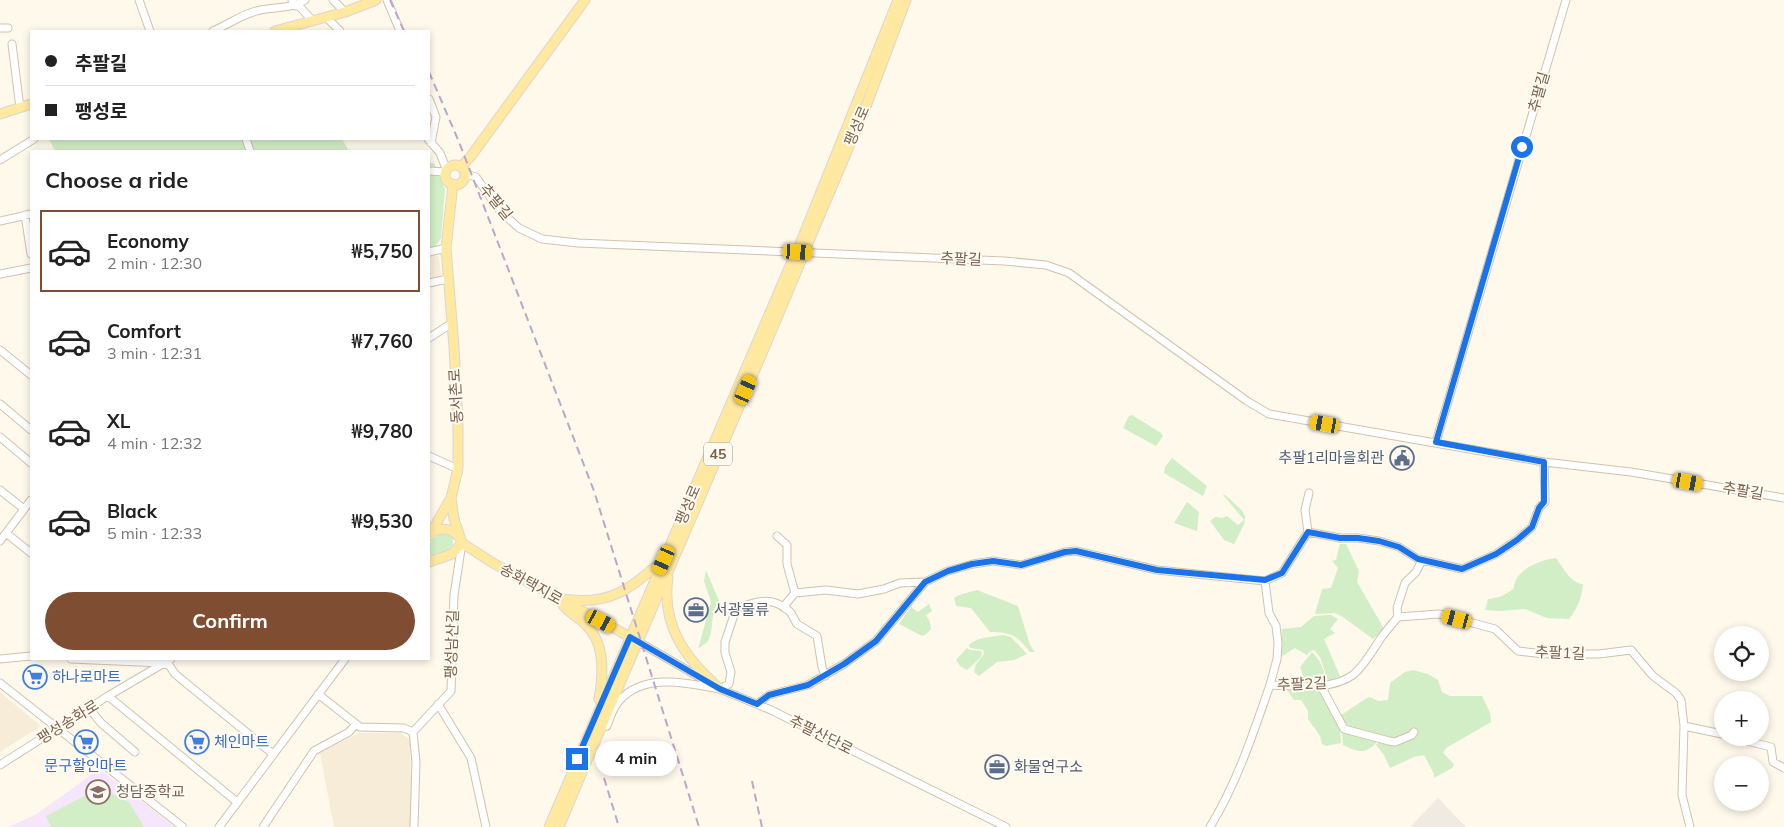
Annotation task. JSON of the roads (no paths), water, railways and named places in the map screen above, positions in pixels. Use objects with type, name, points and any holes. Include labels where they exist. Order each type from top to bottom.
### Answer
[{"type":"main road","points":[[278,30],[345,12],[376,0]]},
{"type":"main road","points":[[577,11],[579,0]]},
{"type":"main road","points":[[463,171],[453,165],[446,171],[448,181],[453,184],[461,183],[464,179],[463,171],[471,156],[585,0]]},
{"type":"main road","name":"팽성로","points":[[802,249],[898,0]]},
{"type":"main road","name":"팽성로","points":[[549,827],[591,727],[667,563],[794,267],[865,109],[906,0]]},
{"type":"main road","points":[[0,114],[30,104]]},
{"type":"main road","name":"동서촌로","points":[[430,534],[451,498],[458,469],[458,425],[446,248],[453,184]]},
{"type":"main road","points":[[430,562],[452,554],[462,543],[454,519],[451,498]]},
{"type":"main road","name":"송화택지로","points":[[430,534],[444,528],[452,531],[459,537],[462,543],[493,563],[633,639]]},
{"type":"main road","points":[[557,598],[588,600],[614,595],[634,585],[667,563]]},
{"type":"main road","points":[[667,563],[667,605],[674,633],[690,660],[720,689]]},
{"type":"main road","points":[[557,598],[564,607],[588,626],[598,646],[601,688],[591,727]]},
{"type":"main road","name":"팽성로","points":[[560,827],[601,727],[633,639]]},
{"type":"street","points":[[139,0],[150,30]]},
{"type":"street","points":[[215,30],[254,11],[305,0]]},
{"type":"street","points":[[333,0],[345,12]]},
{"type":"street","points":[[387,0],[400,30]]},
{"type":"street","name":"추팔길","points":[[1436,442],[1566,0]]},
{"type":"street","points":[[294,3],[312,20]]},
{"type":"street","points":[[326,17],[339,30]]},
{"type":"street","points":[[0,28],[8,28]]},
{"type":"street","points":[[12,44],[20,108]]},
{"type":"street","points":[[430,102],[436,117],[430,141],[440,152],[446,171],[430,170]]},
{"type":"street","points":[[0,160],[32,140]]},
{"type":"street","name":"추팔길","points":[[463,171],[476,177],[500,211],[519,228],[542,239],[578,243],[889,256],[1046,265],[1069,273],[1247,401],[1269,414],[1544,462],[1631,472],[1784,498]]},
{"type":"street","points":[[0,220],[28,215],[30,241]]},
{"type":"street","points":[[430,252],[446,248]]},
{"type":"street","points":[[0,274],[30,268]]},
{"type":"street","points":[[430,282],[448,280]]},
{"type":"street","points":[[430,337],[452,323]]},
{"type":"street","points":[[0,350],[30,374]]},
{"type":"street","points":[[0,404],[30,429]]},
{"type":"street","points":[[0,437],[30,462]]},
{"type":"street","points":[[430,456],[458,469]]},
{"type":"street","points":[[1308,532],[1340,538],[1379,541],[1399,547],[1422,560],[1462,569],[1496,554],[1532,527],[1539,508],[1544,502],[1544,462]]},
{"type":"street","points":[[0,490],[24,509]]},
{"type":"street","points":[[786,609],[784,606],[796,593],[826,590],[858,594],[884,589],[900,583],[925,582],[948,571],[972,564],[993,561],[1021,565],[1065,552],[1076,551],[1157,570],[1265,580],[1282,573],[1308,532],[1304,510],[1308,493]]},
{"type":"street","points":[[0,540],[30,501]]},
{"type":"street","points":[[6,533],[30,552]]},
{"type":"street","points":[[777,536],[787,545],[787,564],[796,593]]},
{"type":"street","name":"팽성남산길","points":[[414,732],[450,691],[454,595],[462,543]]},
{"type":"street","points":[[1398,617],[1397,608],[1405,582],[1416,572],[1422,560]]},
{"type":"street","points":[[1265,580],[1269,613],[1276,626],[1278,642],[1277,659],[1270,685]]},
{"type":"street","points":[[757,704],[769,695],[808,685],[825,676],[876,641],[925,582]]},
{"type":"street","points":[[601,727],[607,726],[615,707],[622,697],[642,686],[668,682],[720,689],[729,684],[731,672],[725,653],[725,642],[736,609],[750,603],[771,601],[780,604],[791,613],[796,624],[817,636],[825,676]]},
{"type":"street","name":"추팔1길","points":[[1398,617],[1439,614],[1495,629],[1518,651],[1545,654],[1599,654],[1631,650],[1653,676],[1676,693],[1681,700],[1684,726],[1682,795],[1690,827]]},
{"type":"street","name":"추팔2길","points":[[1210,827],[1239,771],[1270,685],[1321,686],[1337,683],[1353,675],[1368,659],[1381,638],[1398,617]]},
{"type":"street","name":"추팔산단로","points":[[633,639],[720,689],[757,704],[1006,827]]},
{"type":"street","points":[[0,659],[30,656]]},
{"type":"street","points":[[100,660],[169,665],[175,674],[273,754]]},
{"type":"street","points":[[162,663],[169,660]]},
{"type":"street","points":[[219,827],[343,660]]},
{"type":"street","name":"팽성송화로","points":[[0,765],[162,663]]},
{"type":"street","points":[[0,683],[183,827]]},
{"type":"street","points":[[1321,686],[1344,728],[1395,742],[1412,735],[1414,732]]},
{"type":"street","points":[[318,694],[360,727],[404,728],[414,732],[416,762],[414,827]]},
{"type":"street","points":[[108,696],[236,802]]},
{"type":"street","points":[[438,704],[471,758],[486,827]]},
{"type":"street","points":[[89,708],[101,723],[135,752]]},
{"type":"street","points":[[263,827],[314,751],[349,732],[356,724]]},
{"type":"street","points":[[1684,726],[1714,732]]},
{"type":"street","points":[[1767,746],[1771,747],[1773,762],[1784,768]]},
{"type":"railway","points":[[390,0],[404,30]]},
{"type":"railway","points":[[430,74],[459,142],[594,491],[699,827]]},
{"type":"railway","points":[[604,778],[619,827]]},
{"type":"railway","points":[[752,781],[762,827]]},
{"type":"place","name":"추팔1리마을회관","points":[[1402,458]]},
{"type":"place","name":"서광물류","points":[[696,610]]},
{"type":"place","name":"하나로마트","points":[[35,677]]},
{"type":"place","name":"문구할인마트","points":[[86,742]]},
{"type":"place","name":"체인마트","points":[[197,742]]},
{"type":"place","name":"화물연구소","points":[[997,767]]},
{"type":"place","name":"청담중학교","points":[[98,792]]}]
